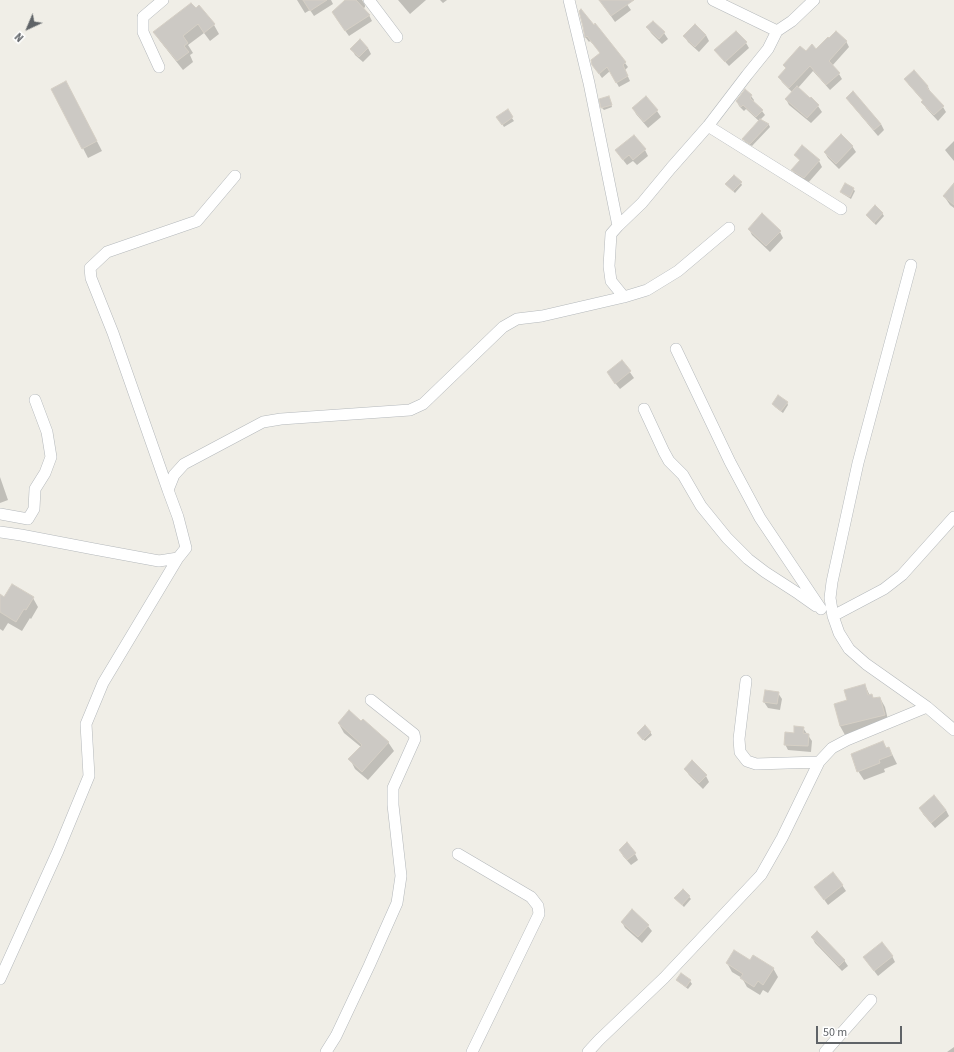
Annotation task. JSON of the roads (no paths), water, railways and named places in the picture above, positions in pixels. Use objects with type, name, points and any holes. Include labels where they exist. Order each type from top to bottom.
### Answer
[{"type":"street","points":[[159,67],[143,32],[143,17],[163,0]]},
{"type":"street","points":[[369,0],[397,37]]},
{"type":"street","points":[[569,0],[589,83],[618,226]]},
{"type":"street","points":[[713,0],[778,31]]},
{"type":"street","points":[[624,297],[611,281],[609,266],[611,234],[642,203],[708,126],[768,49],[778,31],[792,21],[814,0]]},
{"type":"street","points":[[708,126],[841,209]]},
{"type":"street","points":[[0,979],[58,851],[89,776],[86,724],[103,684],[178,558],[186,548],[178,517],[113,333],[91,278],[90,268],[107,252],[197,221],[235,176]]},
{"type":"street","points":[[168,490],[174,475],[184,464],[263,422],[281,419],[410,410],[423,404],[503,327],[517,319],[542,316],[624,297],[646,290],[678,271],[729,228]]},
{"type":"street","points":[[911,265],[858,464],[832,582],[830,598],[833,616],[839,633],[849,649],[866,664],[927,707],[954,730]]},
{"type":"street","points":[[676,350],[730,462],[760,518],[821,609]]},
{"type":"street","points":[[0,514],[28,519],[34,510],[35,489],[46,473],[51,457],[47,432],[35,400]]},
{"type":"street","points":[[644,408],[669,461],[683,475],[701,506],[727,538],[759,568],[833,616]]},
{"type":"street","points":[[833,616],[884,589],[902,576],[954,517]]},
{"type":"street","points":[[0,532],[159,561],[178,558]]},
{"type":"street","points":[[746,681],[739,739],[740,752],[747,761],[756,764],[818,762]]},
{"type":"street","points":[[326,1052],[336,1036],[397,903],[402,876],[393,805],[393,788],[415,739],[414,734],[371,700]]},
{"type":"street","points":[[588,1052],[664,978],[761,875],[782,838],[818,762],[832,748],[846,740],[927,707]]},
{"type":"street","points":[[458,854],[531,897],[538,906],[539,914],[472,1052]]},
{"type":"street","points":[[825,1052],[871,1000]]}]
